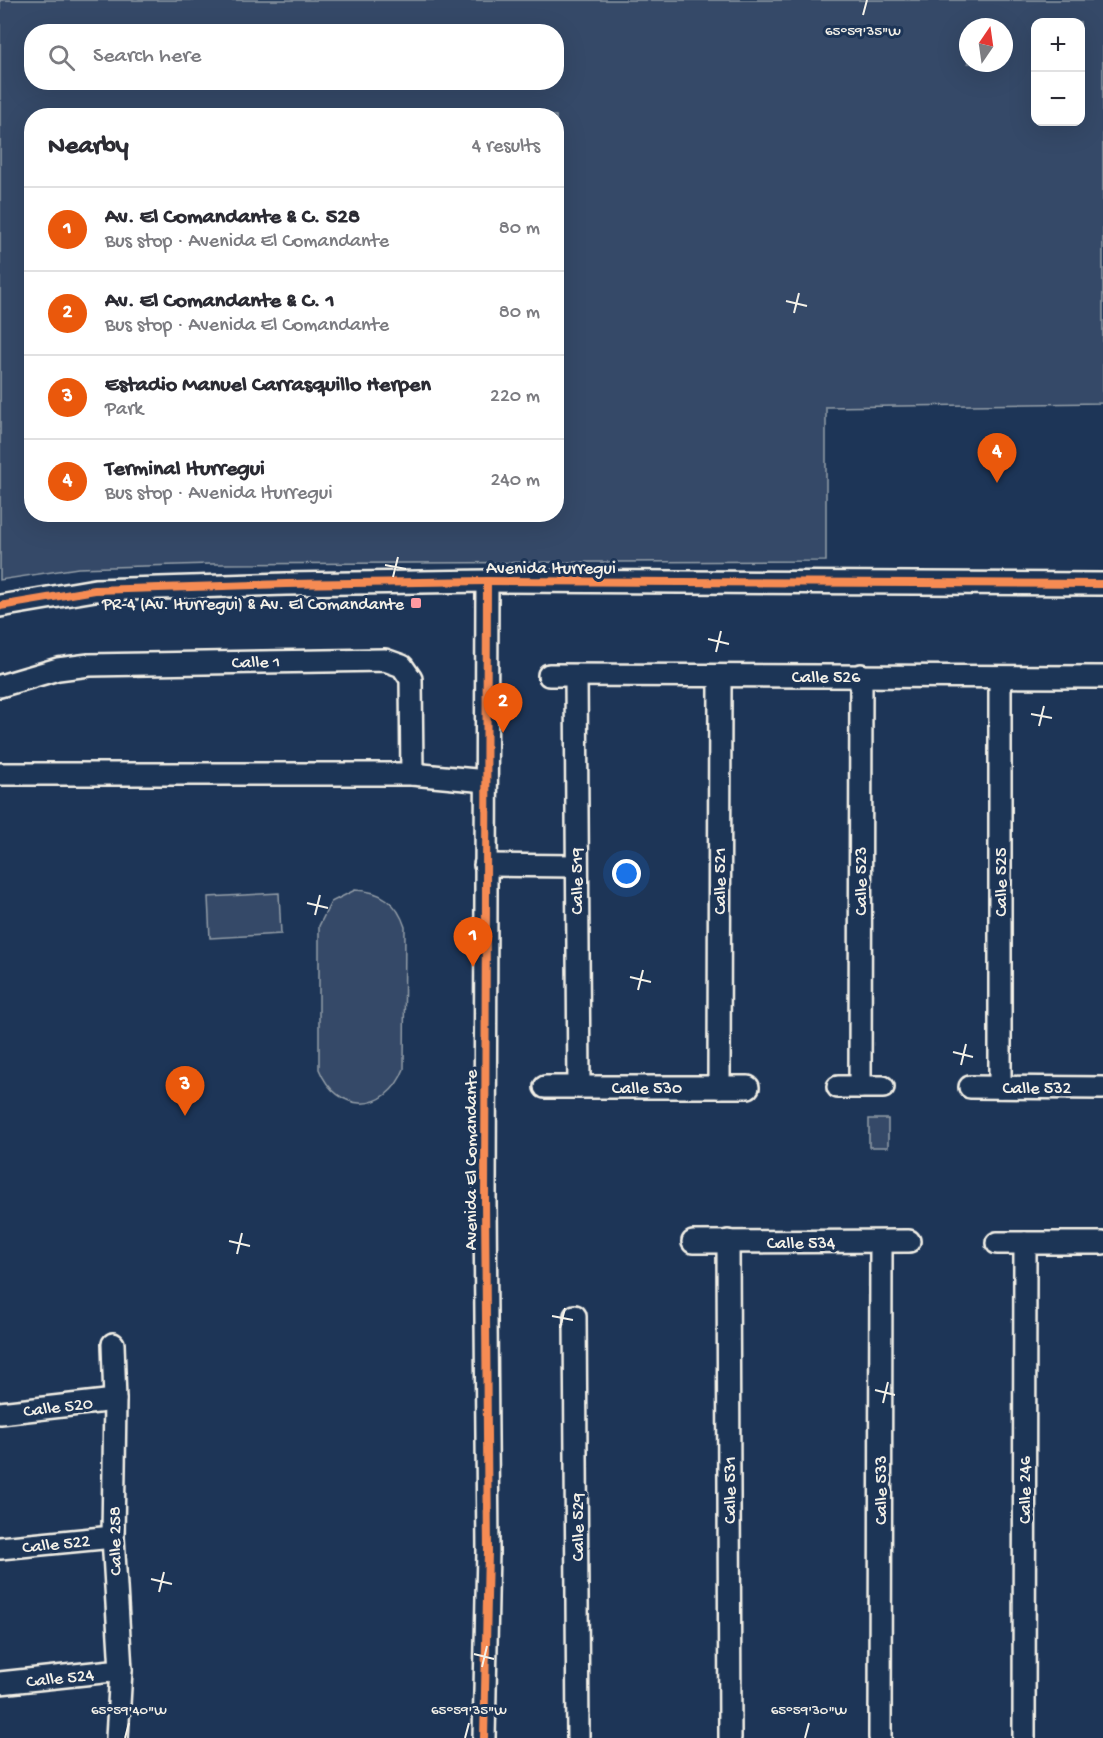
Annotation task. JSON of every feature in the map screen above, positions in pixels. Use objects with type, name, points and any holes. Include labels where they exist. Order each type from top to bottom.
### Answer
[{"type":"street","name":"Avenida Iturregui","points":[[0,606],[69,593],[126,588],[487,581],[1103,584]]},
{"type":"street","name":"Avenida El Comandante","points":[[484,1738],[488,1551],[485,865],[487,581]]},
{"type":"street","name":"Calle 1","points":[[0,686],[58,669],[89,665],[385,660],[402,666],[411,679],[412,774]]},
{"type":"street","name":"Calle 526","points":[[549,675],[1103,677]]},
{"type":"street","name":"Calle 523","points":[[860,1087],[861,675]]},
{"type":"street","name":"Calle 519","points":[[576,676],[579,1087]]},
{"type":"street","name":"Calle 521","points":[[719,1087],[720,676]]},
{"type":"street","name":"Calle 525","points":[[1000,677],[1000,1087]]},
{"type":"street","points":[[0,774],[412,774],[486,781]]},
{"type":"street","points":[[485,865],[576,866]]},
{"type":"street","name":"Calle 530","points":[[545,1087],[748,1087]]},
{"type":"street","points":[[838,1087],[883,1087]]},
{"type":"street","name":"Calle 532","points":[[970,1087],[1103,1088]]},
{"type":"street","name":"Calle 534","points":[[693,1242],[909,1241]]},
{"type":"street","name":"Calle 531","points":[[728,1242],[730,1738]]},
{"type":"street","name":"Calle 533","points":[[880,1242],[880,1738]]},
{"type":"street","points":[[997,1243],[1103,1242]]},
{"type":"street","name":"Calle 246","points":[[1024,1738],[1025,1243]]},
{"type":"street","name":"Calle 529","points":[[575,1316],[578,1738]]},
{"type":"street","name":"Calle 258","points":[[113,1344],[115,1400],[113,1537],[121,1670],[117,1738]]},
{"type":"street","name":"Calle 520","points":[[0,1413],[115,1400]]},
{"type":"street","name":"Calle 522","points":[[0,1548],[113,1537]]},
{"type":"street","name":"Calle 524","points":[[0,1683],[121,1670]]},
{"type":"shaded area","points":[[0,0],[1103,0],[1103,403],[826,407],[826,561],[210,564],[78,568],[0,580]]},
{"type":"shaded area","points":[[355,890],[373,893],[387,900],[402,918],[405,927],[404,1069],[396,1084],[386,1095],[374,1101],[362,1103],[349,1101],[337,1094],[327,1084],[319,1069],[319,926],[331,902]]},
{"type":"shaded area","points":[[279,893],[281,934],[210,938],[208,897]]},
{"type":"shaded area","points":[[869,1119],[888,1119],[888,1147],[869,1147]]},
{"type":"cycle path","points":[[0,606],[95,590],[286,584],[487,581],[1103,584]]},
{"type":"cycle path","points":[[484,1738],[488,1551],[485,1202],[487,581]]},
{"type":"place","name":"Terminal Iturregui","points":[[997,483]]},
{"type":"place","name":"PR-4 (Av. Iturregui) & Av. El Comandante","points":[[416,603]]},
{"type":"place","name":"Av. El Comandante & C. 1","points":[[503,733]]},
{"type":"place","name":"Av. El Comandante & C. 528","points":[[473,967]]},
{"type":"place","name":"Estadio Manuel Carrasquillo Herpen","points":[[185,1116]]}]
